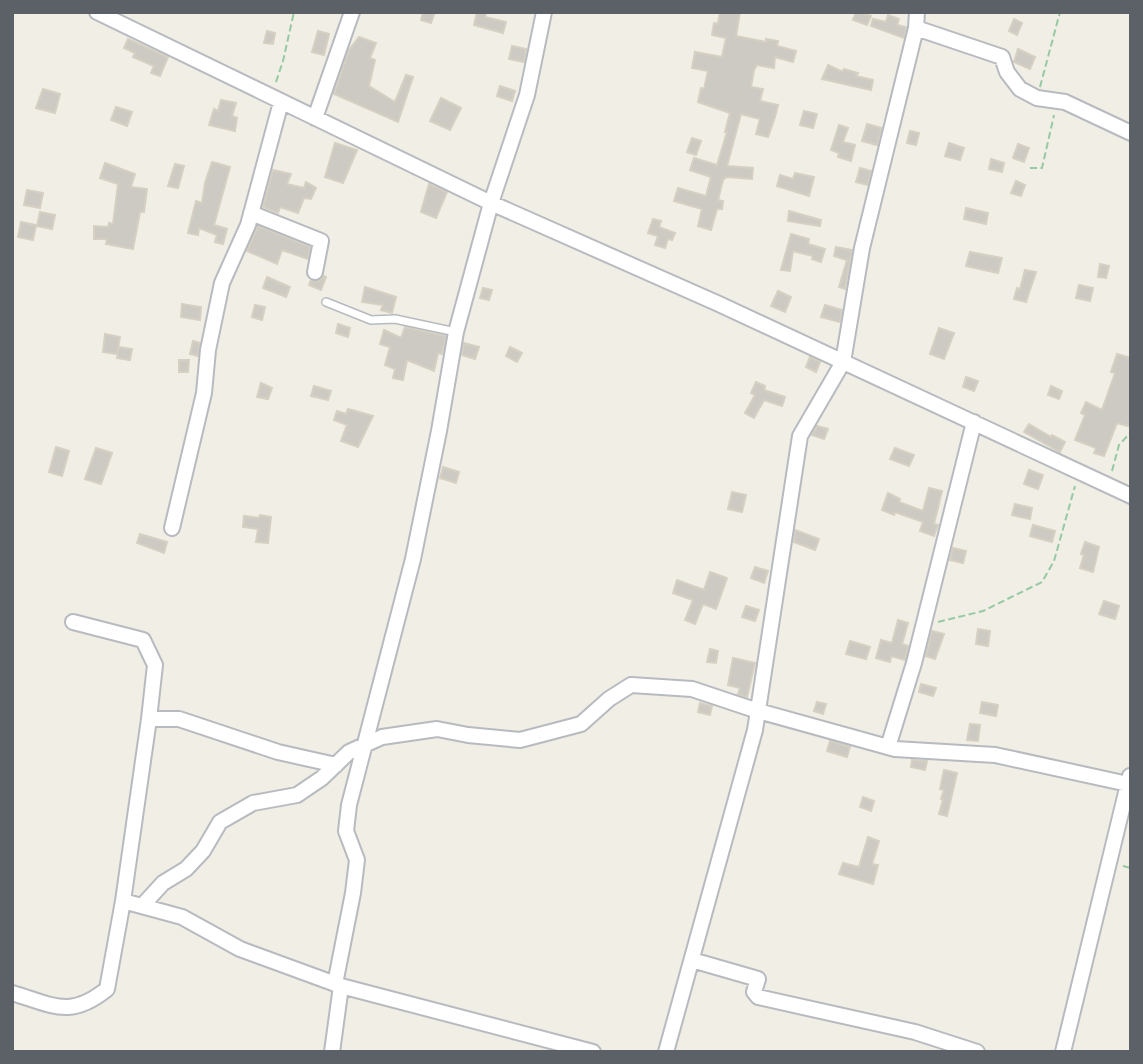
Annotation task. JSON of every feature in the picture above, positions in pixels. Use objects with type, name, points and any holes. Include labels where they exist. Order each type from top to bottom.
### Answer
[{"type":"street","points":[[97,12],[491,202],[1131,496]]},
{"type":"street","points":[[316,118],[352,12]]},
{"type":"street","points":[[332,1052],[338,985],[357,860],[346,831],[349,805],[413,559],[456,332],[491,202],[527,95],[544,12]]},
{"type":"street","points":[[666,1052],[755,730],[800,436],[843,362],[862,248],[916,28],[917,12]]},
{"type":"street","points":[[916,28],[1002,57],[1007,72],[1020,89],[1037,98],[1065,102],[1131,132]]},
{"type":"street","points":[[172,528],[204,393],[208,350],[222,283],[248,225],[276,99]]},
{"type":"street","points":[[251,213],[321,241],[314,272]]},
{"type":"street","points":[[888,747],[923,625],[974,422]]},
{"type":"street","points":[[12,993],[64,1009],[90,1003],[107,989],[123,901],[155,665],[143,640],[73,622]]},
{"type":"street","points":[[142,906],[163,883],[186,869],[203,851],[220,822],[253,803],[297,795],[322,778],[349,752],[382,737],[437,729],[468,736],[520,740],[581,724],[631,684],[692,689],[758,711],[888,747],[995,755],[1130,779],[1063,1052]]},
{"type":"street","points":[[149,719],[179,719],[278,752],[335,765]]},
{"type":"street","points":[[123,901],[182,917],[240,948],[338,985],[593,1052]]},
{"type":"street","points":[[692,960],[758,979],[754,992],[758,998],[915,1032],[977,1052]]},
{"type":"lane","points":[[326,302],[371,320],[395,319],[456,332]]},
{"type":"path","points":[[276,99],[294,12]]},
{"type":"path","points":[[1037,98],[1060,12]]},
{"type":"path","points":[[1030,168],[1042,168],[1057,101]]},
{"type":"path","points":[[1109,486],[1119,445],[1131,432]]},
{"type":"path","points":[[923,625],[983,611],[1042,582],[1054,561],[1078,471]]},
{"type":"building","points":[[423,12],[435,12],[431,23],[421,20]]},
{"type":"building","points":[[477,12],[486,12],[485,17],[506,22],[503,33],[474,25]]},
{"type":"building","points":[[720,12],[740,12],[736,36],[766,42],[766,39],[778,41],[777,46],[796,51],[793,62],[775,57],[774,68],[757,65],[754,70],[751,87],[763,89],[760,101],[778,105],[775,117],[768,137],[756,134],[760,119],[741,114],[727,166],[753,168],[752,179],[726,177],[723,180],[718,200],[723,201],[722,209],[717,209],[711,230],[698,226],[702,209],[674,201],[678,188],[706,196],[711,177],[690,170],[694,158],[717,165],[727,132],[730,113],[698,102],[708,71],[692,68],[695,52],[722,57],[726,38],[712,35]]},
{"type":"building","points":[[856,12],[871,16],[867,25],[853,20]]},
{"type":"building","points":[[888,15],[899,19],[897,25],[906,27],[904,38],[871,26],[873,19],[886,22]]},
{"type":"building","points":[[1014,19],[1022,23],[1017,35],[1009,31]]},
{"type":"building","points":[[267,31],[275,33],[273,44],[264,43]]},
{"type":"building","points":[[318,31],[329,34],[324,55],[312,52]]},
{"type":"building","points":[[359,37],[376,43],[370,58],[375,60],[369,86],[395,102],[406,75],[413,77],[398,122],[334,94],[349,50]]},
{"type":"building","points":[[128,39],[168,57],[160,76],[151,73],[154,66],[133,57],[135,53],[124,48]]},
{"type":"building","points":[[512,46],[526,49],[524,62],[509,59]]},
{"type":"building","points":[[1018,49],[1035,57],[1030,69],[1014,62]]},
{"type":"building","points":[[828,65],[873,80],[871,90],[822,79]]},
{"type":"building","points":[[500,86],[515,91],[512,101],[497,96]]},
{"type":"building","points":[[43,89],[60,94],[55,113],[36,108]]},
{"type":"building","points":[[441,98],[461,108],[450,130],[430,121]]},
{"type":"building","points":[[221,100],[236,103],[232,116],[237,118],[235,131],[209,125],[214,109],[218,111]]},
{"type":"building","points":[[116,107],[132,112],[127,126],[111,120]]},
{"type":"building","points":[[804,111],[817,114],[813,128],[800,125]]},
{"type":"building","points":[[867,124],[882,128],[877,145],[862,141]]},
{"type":"building","points":[[839,125],[848,128],[843,142],[855,145],[851,161],[838,157],[839,153],[831,150]]},
{"type":"building","points":[[910,131],[919,133],[916,145],[907,143]]},
{"type":"building","points":[[692,138],[701,141],[696,155],[687,152]]},
{"type":"building","points":[[335,143],[357,150],[343,183],[325,177]]},
{"type":"building","points":[[949,143],[964,148],[960,160],[945,156]]},
{"type":"building","points":[[1018,144],[1029,148],[1024,162],[1013,158]]},
{"type":"building","points":[[991,159],[1004,163],[1002,172],[989,169]]},
{"type":"building","points":[[212,162],[230,167],[214,225],[227,229],[223,244],[215,242],[217,235],[199,228],[198,235],[188,233],[196,201],[202,203]]},
{"type":"building","points":[[105,163],[135,174],[131,187],[147,189],[144,212],[140,212],[133,249],[106,244],[107,239],[94,239],[94,226],[108,227],[109,223],[113,224],[118,184],[100,178]]},
{"type":"building","points":[[175,164],[184,166],[178,188],[168,186]]},
{"type":"building","points":[[860,168],[871,171],[868,185],[856,182]]},
{"type":"building","points":[[273,170],[291,174],[287,184],[304,188],[306,182],[316,188],[311,199],[304,198],[298,213],[280,207],[278,213],[263,207]]},
{"type":"building","points":[[795,173],[814,177],[809,196],[777,186],[780,175],[793,179]]},
{"type":"building","points":[[1016,181],[1025,185],[1021,196],[1011,193]]},
{"type":"building","points":[[429,184],[447,192],[436,218],[421,212]]},
{"type":"building","points":[[27,190],[43,193],[40,208],[24,205]]},
{"type":"building","points":[[966,208],[988,213],[986,224],[964,219]]},
{"type":"building","points":[[789,211],[821,220],[820,226],[788,221]]},
{"type":"building","points":[[40,212],[55,215],[52,229],[37,226]]},
{"type":"building","points":[[653,219],[661,221],[659,227],[675,233],[672,240],[668,239],[665,248],[655,245],[658,236],[648,233]]},
{"type":"building","points":[[21,222],[36,225],[33,240],[18,237]]},
{"type":"building","points":[[258,226],[310,247],[308,259],[282,250],[277,264],[247,251]]},
{"type":"building","points":[[791,234],[809,239],[808,244],[825,249],[821,262],[812,259],[813,256],[793,251],[790,271],[781,270]]},
{"type":"building","points":[[836,247],[852,250],[845,289],[839,287],[847,260],[834,256]]},
{"type":"building","points":[[970,252],[1002,258],[998,273],[966,266]]},
{"type":"building","points":[[1100,264],[1109,266],[1106,278],[1098,277]]},
{"type":"building","points":[[1025,270],[1036,272],[1026,302],[1014,299]]},
{"type":"building","points":[[267,277],[290,287],[286,297],[263,288]]},
{"type":"building","points":[[326,277],[321,290],[309,285],[311,280],[319,281]]},
{"type":"building","points":[[1079,285],[1093,288],[1090,301],[1076,298]]},
{"type":"building","points":[[365,287],[396,297],[392,313],[381,310],[383,305],[362,302]]},
{"type":"building","points":[[483,288],[492,290],[489,300],[480,298]]},
{"type":"building","points":[[778,291],[791,297],[785,312],[771,306]]},
{"type":"building","points":[[182,304],[201,307],[200,320],[181,317]]},
{"type":"building","points":[[255,305],[265,307],[262,320],[252,317]]},
{"type":"building","points":[[825,305],[842,310],[840,322],[821,317]]},
{"type":"building","points":[[338,324],[350,328],[348,337],[336,333]]},
{"type":"building","points":[[405,327],[446,336],[434,371],[407,360],[403,380],[393,378],[395,369],[385,365],[390,347],[380,344],[384,330],[401,338]]},
{"type":"building","points":[[939,328],[954,333],[944,359],[930,354]]},
{"type":"building","points":[[105,334],[120,337],[117,354],[103,352]]},
{"type":"building","points":[[193,341],[200,343],[198,356],[190,354]]},
{"type":"building","points":[[464,343],[479,347],[475,359],[462,355]]},
{"type":"building","points":[[119,347],[132,349],[130,360],[117,358]]},
{"type":"building","points":[[510,347],[522,353],[517,362],[506,356]]},
{"type":"building","points":[[1117,354],[1131,358],[1131,427],[1117,423],[1104,456],[1094,453],[1096,448],[1075,440],[1085,415],[1081,413],[1086,402],[1102,410],[1115,373],[1111,372]]},
{"type":"building","points":[[810,357],[820,362],[816,372],[806,367]]},
{"type":"building","points":[[179,360],[189,360],[188,372],[179,372]]},
{"type":"building","points":[[966,377],[978,381],[974,391],[963,387]]},
{"type":"building","points":[[756,382],[765,386],[764,390],[785,397],[782,406],[764,400],[754,418],[745,413],[755,395],[751,393]]},
{"type":"building","points":[[261,383],[272,388],[268,399],[257,397]]},
{"type":"building","points":[[314,386],[331,391],[328,400],[311,396]]},
{"type":"building","points":[[1051,386],[1062,391],[1059,399],[1048,395]]},
{"type":"building","points":[[348,409],[373,416],[358,447],[341,441],[347,425],[334,420],[337,411],[346,414]]},
{"type":"building","points":[[1029,424],[1065,442],[1060,452],[1024,432]]},
{"type":"building","points":[[817,426],[828,429],[824,439],[812,435]]},
{"type":"building","points":[[56,447],[69,451],[62,476],[49,472]]},
{"type":"building","points":[[96,448],[112,453],[101,484],[85,479]]},
{"type":"building","points":[[895,448],[914,455],[909,466],[890,459]]},
{"type":"building","points":[[443,467],[459,472],[456,483],[440,478]]},
{"type":"building","points":[[1029,470],[1043,475],[1038,489],[1024,484]]},
{"type":"building","points":[[929,488],[942,491],[934,524],[938,525],[934,536],[920,531],[923,522],[882,510],[888,493],[900,499],[899,502],[923,511]]},
{"type":"building","points":[[732,492],[746,495],[742,512],[728,509]]},
{"type":"building","points":[[1015,504],[1032,508],[1030,519],[1012,515]]},
{"type":"building","points":[[260,515],[271,517],[268,543],[256,542],[258,529],[243,527],[244,516],[259,518]]},
{"type":"building","points":[[1033,525],[1055,531],[1052,542],[1030,536]]},
{"type":"building","points":[[795,530],[819,539],[815,550],[794,542]]},
{"type":"building","points":[[140,534],[167,542],[164,553],[137,543]]},
{"type":"building","points":[[1085,542],[1099,547],[1093,572],[1080,568]]},
{"type":"building","points":[[953,548],[966,551],[963,563],[950,560]]},
{"type":"building","points":[[755,567],[768,571],[764,583],[751,578]]},
{"type":"building","points":[[710,572],[727,578],[716,609],[703,604],[695,624],[685,620],[693,600],[673,593],[677,580],[704,590]]},
{"type":"building","points":[[1104,601],[1119,606],[1115,619],[1099,614]]},
{"type":"building","points":[[746,606],[759,610],[755,621],[742,617]]},
{"type":"building","points":[[898,620],[908,623],[902,644],[908,646],[905,660],[891,656],[890,662],[876,658],[881,640],[892,643]]},
{"type":"building","points":[[978,629],[990,631],[988,646],[976,644]]},
{"type":"building","points":[[932,631],[944,634],[935,659],[926,656]]},
{"type":"building","points":[[850,641],[870,647],[866,659],[846,654]]},
{"type":"building","points":[[710,649],[718,651],[716,663],[707,662]]},
{"type":"building","points":[[733,658],[755,663],[747,697],[738,694],[740,688],[728,685]]},
{"type":"building","points":[[921,684],[936,688],[933,696],[919,692]]},
{"type":"building","points":[[817,702],[826,704],[823,714],[814,711]]},
{"type":"building","points":[[982,702],[998,705],[996,716],[980,713]]},
{"type":"building","points":[[700,703],[712,706],[710,715],[698,712]]},
{"type":"building","points":[[970,724],[980,725],[978,741],[967,740]]},
{"type":"building","points":[[830,741],[850,747],[847,757],[827,751]]},
{"type":"building","points":[[912,760],[927,761],[925,770],[911,767]]},
{"type":"building","points":[[944,770],[957,773],[947,816],[939,814],[943,800],[944,790],[940,789]]},
{"type":"building","points":[[863,797],[874,801],[871,811],[860,807]]},
{"type":"building","points":[[868,837],[879,841],[872,864],[878,865],[873,884],[839,874],[843,863],[859,867]]}]
